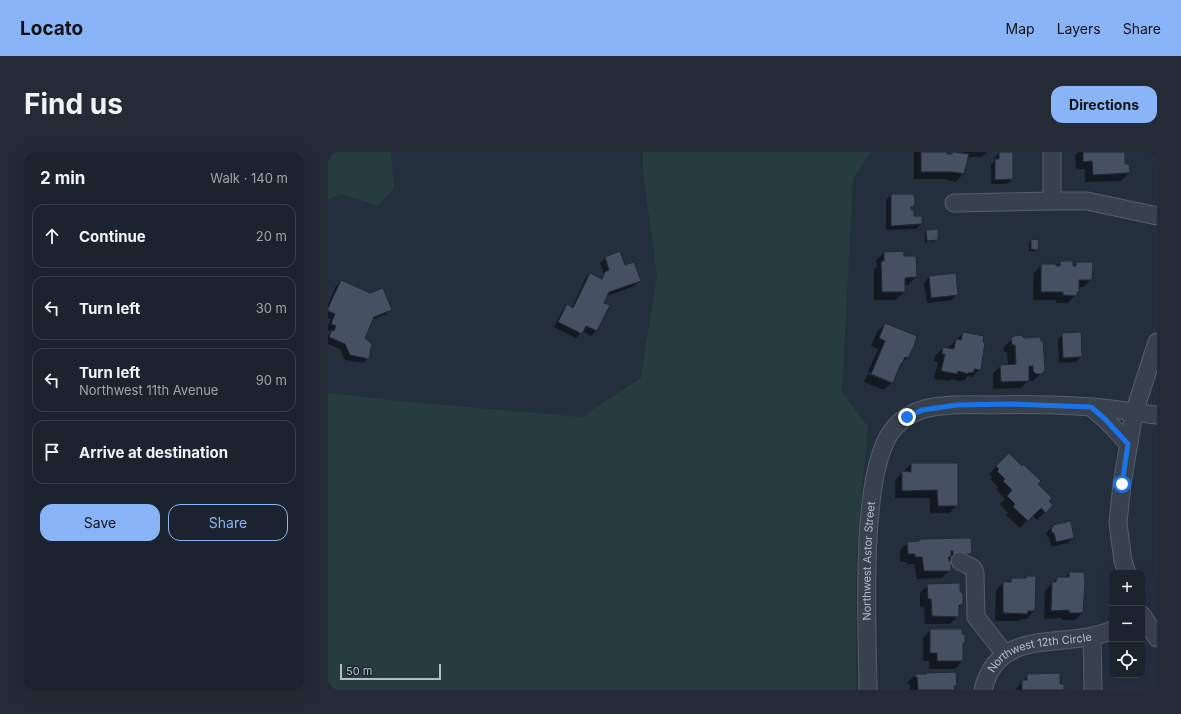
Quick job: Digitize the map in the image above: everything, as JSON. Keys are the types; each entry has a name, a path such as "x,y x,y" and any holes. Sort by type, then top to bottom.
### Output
{"street":[{"path":"1052,152 1052,201"},
{"path":"954,203 1052,201 1087,202 1157,216"},
{"path":"1126,570 1123,561 1118,515 1122,484 1134,413 1157,342"},
{"name":"Northwest Astor Street","path":"868,690 867,568 870,519 874,473 888,434 897,424 907,417 922,410 940,407 957,405 1011,404 1091,407"},
{"path":"1091,407 1157,415"},
{"path":"1091,407 1105,419 1128,444"},
{"path":"960,561 973,568 975,573 976,617 1006,654"},
{"path":"1145,620 1157,638"},
{"name":"Northwest 12th Circle","path":"983,690 985,683 997,661 1006,654 1022,646 1031,643 1092,637 1109,631"},
{"path":"1092,637 1093,690"}],"green space":[{"path":"328,152 391,152 394,188 378,206 342,194 328,199"},
{"path":"643,152 871,152 853,179 842,392 868,427 856,553 856,690 328,690 328,393 409,402 581,417 641,378 657,275 643,172"}],"building":[{"path":"921,152 947,152 947,154 952,154 952,152 955,152 969,154 964,174 953,172 921,172"},
{"path":"999,152 1013,152 1013,179 995,180 995,159 999,159"},
{"path":"1083,152 1125,152 1125,164 1129,164 1130,173 1093,175 1092,161 1083,162"},
{"path":"891,194 913,194 915,203 913,207 911,207 911,210 914,210 914,216 922,216 922,224 891,226"},
{"path":"938,229 938,240 927,241 926,230"},
{"path":"1031,239 1039,240 1038,250 1031,249"},
{"path":"620,251 625,265 634,262 641,281 609,292 604,303 610,305 597,331 586,326 582,334 558,322 567,304 573,308 590,273 602,279 605,272 609,270 605,257"},
{"path":"904,251 904,256 916,256 917,277 905,278 905,292 882,292 881,261 884,261 884,252"},
{"path":"1060,261 1073,261 1073,266 1076,266 1076,262 1093,262 1092,280 1079,280 1079,292 1077,292 1077,296 1063,295 1063,292 1041,292 1041,264 1056,264 1056,266 1060,266"},
{"path":"956,273 958,295 931,298 929,276"},
{"path":"341,280 370,293 383,288 392,310 374,317 365,338 372,344 369,359 350,355 345,344 329,337 332,330 334,331 336,326 331,324 335,314 328,311 328,308"},
{"path":"885,323 917,336 908,358 905,357 902,364 901,363 893,383 871,374 885,341 879,338"},
{"path":"963,332 984,336 983,342 985,342 981,370 974,369 974,372 968,374 958,371 957,374 941,371 945,354 942,354 943,347 954,349 956,339 961,340"},
{"path":"1081,332 1082,357 1063,358 1062,333"},
{"path":"1021,335 1024,338 1041,337 1041,341 1043,341 1045,370 1042,374 1036,374 1033,371 1033,366 1029,366 1029,381 1001,382 1000,365 1016,364 1015,345 1012,345 1011,338"},
{"path":"1009,453 1022,466 1023,464 1041,481 1038,484 1052,498 1049,501 1053,505 1046,513 1041,508 1028,521 1013,507 1015,504 1007,496 1012,490 1003,481 1005,479 997,471 999,469 996,466"},
{"path":"911,463 958,463 958,506 938,506 937,490 902,491 902,471 911,472"},
{"path":"1071,521 1074,538 1056,542 1051,527 1053,527 1053,525"},
{"path":"971,538 972,554 953,554 953,551 951,551 951,557 948,557 949,561 951,561 951,571 924,571 922,557 915,557 915,554 908,554 907,542 924,539"},
{"path":"1069,572 1084,572 1085,582 1083,613 1069,613 1069,610 1051,611 1052,582 1056,582 1057,577 1069,577"},
{"path":"1026,576 1036,576 1035,611 1028,611 1027,614 1003,613 1003,582 1011,582 1011,578 1026,578"},
{"path":"960,583 960,591 963,594 963,605 959,605 959,617 932,616 931,599 928,599 927,584"},
{"path":"930,629 962,629 962,634 965,634 965,643 963,643 963,661 937,661 937,653 930,653"},
{"path":"956,672 957,686 954,686 955,690 918,690 917,677 915,677 915,674"},
{"path":"1060,673 1060,684 1064,684 1064,690 1022,690 1022,680 1027,680 1027,674"}],"route":[{"path":"907,417 922,410 957,405 1011,404 1091,407 1105,419 1128,444 1122,484"}]}
